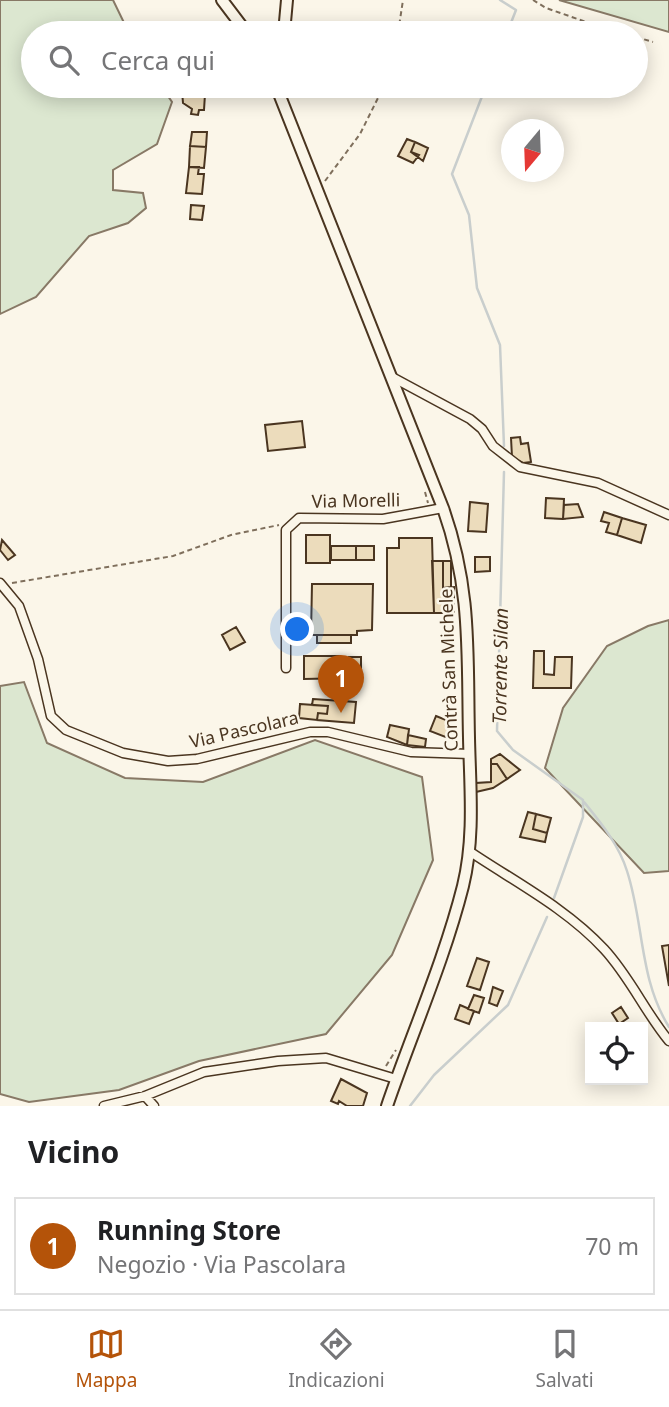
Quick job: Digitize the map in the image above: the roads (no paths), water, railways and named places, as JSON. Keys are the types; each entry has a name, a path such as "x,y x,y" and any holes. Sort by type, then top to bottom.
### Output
{"main road":[{"path":"222,0 238,21"},
{"path":"285,21 287,0"},
{"name":"Contrà San Michele","path":"281,98 392,377 437,509 458,551 466,592 470,754 469,851 453,920 387,1106"}],"street":[{"path":"392,377 470,419 482,429 494,446 520,467 598,482 669,516"},
{"name":"Via Morelli","path":"286,668 286,530 291,523 299,518 383,519 437,509"},
{"name":"Via Pascolara","path":"4,583 19,606 38,659 51,716 66,730 123,753 167,761 197,759 310,732 328,732 411,752 470,754"},
{"path":"469,851 564,912 604,949 637,990 669,1041"},
{"path":"104,1106 145,1096 204,1072 278,1061 326,1058 396,1079"},
{"path":"145,1096 153,1106"}],"waterway":[{"name":"Torrente Silan","path":"500,0 516,10 512,21"},
{"name":"Torrente Silan","path":"481,98 452,174 469,215 477,288 500,345 504,446"},
{"name":"Torrente Silan","path":"504,472 497,731 513,750 583,800 583,817 554,898"},
{"path":"584,802 609,835 624,861 652,990 669,1027"},
{"name":"Torrente Silan","path":"410,1106 434,1075 508,1005 547,917"}],"place":[{"name":"Running Store","path":"341,713"}]}
